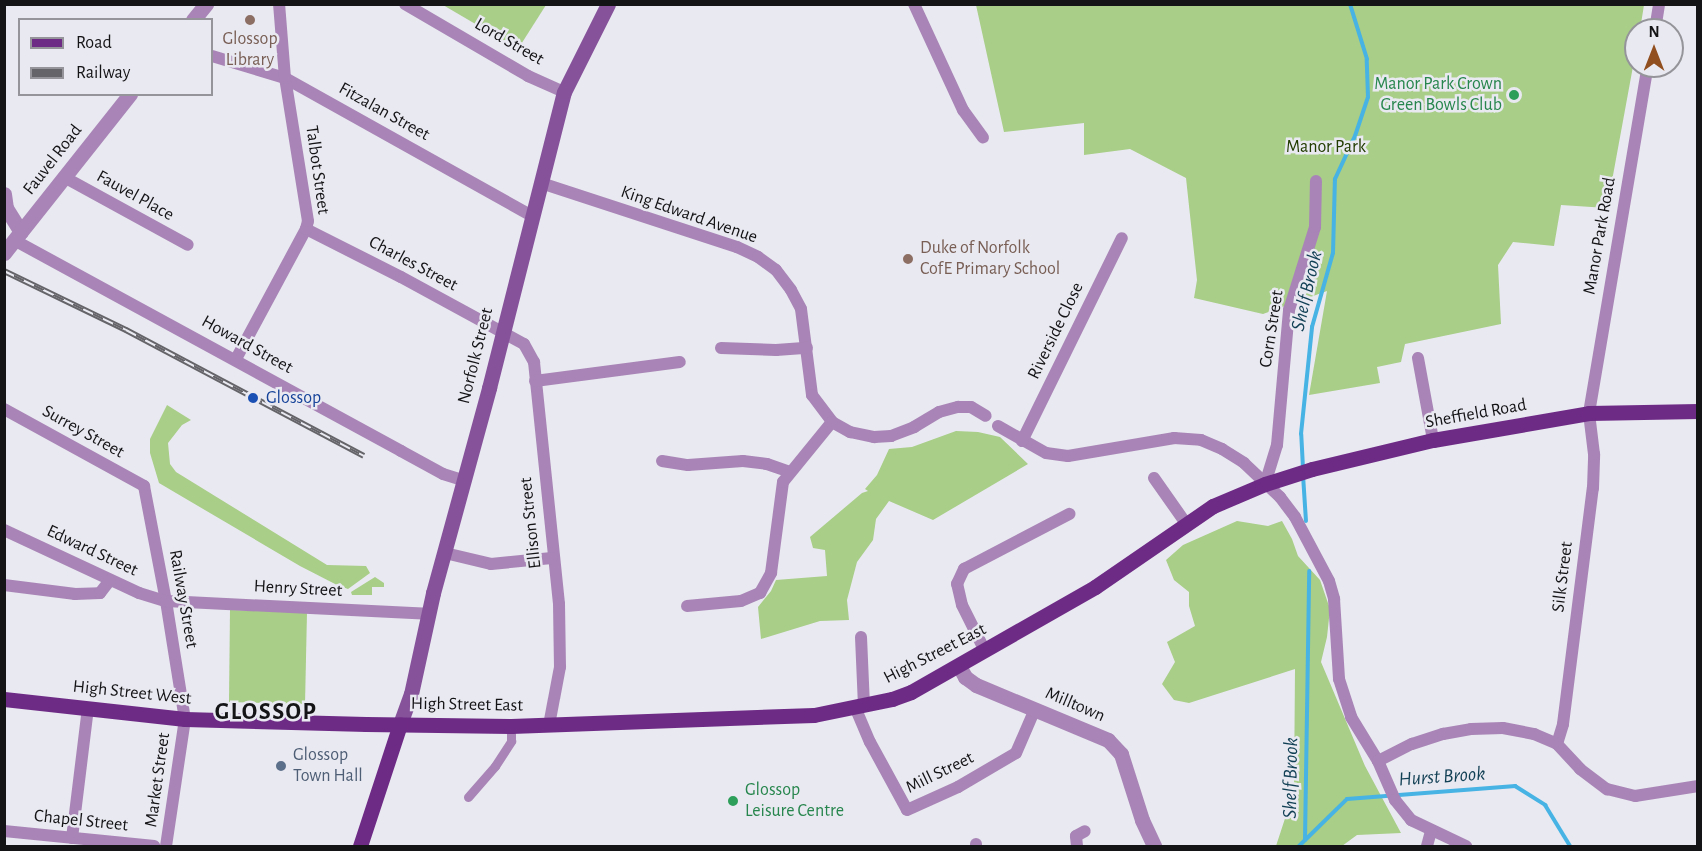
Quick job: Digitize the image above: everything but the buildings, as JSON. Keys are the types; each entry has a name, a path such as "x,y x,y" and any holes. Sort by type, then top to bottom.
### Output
{"main road":[{"name":"Norfolk Street","path":"400,724 411,694 428,614 564,92 608,4"},
{"name":"Sheffield Road","path":"1265,484 1312,469 1434,440 1589,413 1698,411"},
{"name":"High Street East","path":"400,724 511,726 814,715 860,706 911,692 1095,587 1213,506 1265,484"},
{"name":"High Street West","path":"4,699 185,719 400,724"},
{"path":"361,846 400,724"}],"street":[{"path":"195,18 206,4"},
{"name":"Talbot Street","path":"236,359 306,229 308,221 285,78 279,4"},
{"name":"Lord Street","path":"405,4 528,76 564,92"},
{"path":"914,4 963,110 983,138"},
{"name":"Fitzalan Street","path":"213,56 285,78 532,216"},
{"name":"Manor Park Road","path":"1589,413 1646,78"},
{"name":"Fauvel Road","path":"12,244 128,96"},
{"name":"Fauvel Place","path":"64,177 188,245"},
{"name":"Corn Street","path":"1265,484 1277,445 1289,310 1316,227 1317,181"},
{"name":"King Edward Avenue","path":"541,183 716,239 758,257 776,270 791,290 801,309 812,395 820,409 832,422 850,432 874,437 891,436 914,427 939,412 958,407 971,407 986,416"},
{"path":"4,194 12,244"},
{"name":"Charles Street","path":"306,229 402,277 501,334"},
{"name":"Riverside Close","path":"1022,441 1122,238"},
{"name":"Howard Street","path":"12,244 236,359 443,474 463,480"},
{"name":"Ellison Street","path":"501,334 524,344 534,362 552,558 559,604 560,667 549,725"},
{"path":"721,348 776,350 807,348"},
{"path":"1418,358 1434,440"},
{"path":"535,381 681,362"},
{"name":"Surrey Street","path":"4,409 144,486"},
{"name":"Silk Street","path":"1557,744 1563,724 1593,488 1594,454 1589,413"},
{"path":"687,606 741,601 760,593 771,573 781,493 790,472 832,422"},
{"path":"998,426 1046,453 1068,456 1174,438 1202,440 1244,463 1280,497 1295,517 1329,581 1334,599 1339,679 1351,717 1378,761 1395,800 1411,820 1466,846"},
{"path":"662,460 688,465 743,461 767,464 790,472"},
{"path":"1154,478 1187,525"},
{"name":"Railway Street","path":"144,486 185,719"},
{"path":"985,651 962,605 957,584 964,569 1069,514"},
{"name":"Edward Street","path":"4,530 110,580 166,601"},
{"path":"445,554 491,564 552,558"},
{"path":"4,585 75,594 100,593 110,580"},
{"name":"Henry Street","path":"166,601 428,614"},
{"path":"860,706 861,638"},
{"name":"Milltown","path":"959,666 965,677 976,685 1108,740 1121,754 1142,820 1154,846"},
{"name":"Mill Street","path":"860,706 870,742 907,810 958,787 1016,753 1035,709"},
{"path":"72,838 88,708"},
{"name":"Market Street","path":"166,846 185,719"},
{"path":"468,797 495,766 511,741 511,726"},
{"path":"1378,761 1412,744 1443,734 1471,729 1503,728 1534,734 1557,744 1580,769 1606,789 1635,796 1698,786"},
{"name":"Chapel Street","path":"4,831 154,846"},
{"path":"1077,846 1076,837 1085,831"},
{"path":"1427,846 1431,831"}],"green space":[{"path":"443,5 546,5 518,49"},
{"name":"Manor Park","path":"976,5 1644,5 1642,18 1624,18 1624,78 1631,78 1607,208 1561,205 1554,246 1513,242 1498,265 1501,324 1405,344 1401,362 1377,367 1380,383 1309,395 1327,291 1263,314 1194,298 1197,280 1186,178 1130,149 1084,155 1084,123 1004,132"},
{"path":"167,405 191,420 182,425 168,443 170,464 176,472 327,565 366,566 370,573 348,589 337,585 300,566 159,483 150,453 150,439"},
{"path":"956,431 978,432 1000,437 1028,464 933,520 889,501 876,519 873,540 857,562 847,600 849,620 820,621 761,639 758,607 771,591 776,580 827,576 825,550 813,548 810,537 862,493 868,491 865,489 877,475 889,449 912,447"},
{"path":"1237,521 1268,526 1282,521 1298,556 1320,580 1330,609 1321,662 1365,766 1401,833 1357,835 1342,846 1276,846 1294,791 1295,669 1189,703 1174,700 1162,684 1175,662 1167,642 1195,626 1189,606 1189,592 1174,580 1166,560 1183,545"},
{"path":"375,577 384,583 384,587 372,587 372,595 352,595 351,592"},
{"path":"230,610 307,612 305,704 229,702"}],"waterway":[{"name":"Shelf Brook","path":"1303,468 1301,434 1312,327 1333,253 1335,179 1355,136 1368,97 1367,59 1350,4"},
{"name":"Shelf Brook","path":"1303,475 1306,521"},
{"name":"Shelf Brook","path":"1305,840 1309,571"},
{"name":"Hurst Brook","path":"1299,846 1347,799 1515,786 1545,805 1570,846"}],"railway":[{"path":"4,271 126,330 364,456"}],"place":[{"name":"Glossop Library","path":"250,20"},
{"name":"Manor Park Crown Green Bowls Club","path":"1514,95"},
{"name":"Duke of Norfolk CofE Primary School","path":"908,259"},
{"name":"Glossop","path":"253,398"},
{"name":"Glossop Town Hall","path":"281,766"},
{"name":"Glossop Leisure Centre","path":"733,801"}],"district":[{"name":"GLOSSOP","path":"266,713"}]}
